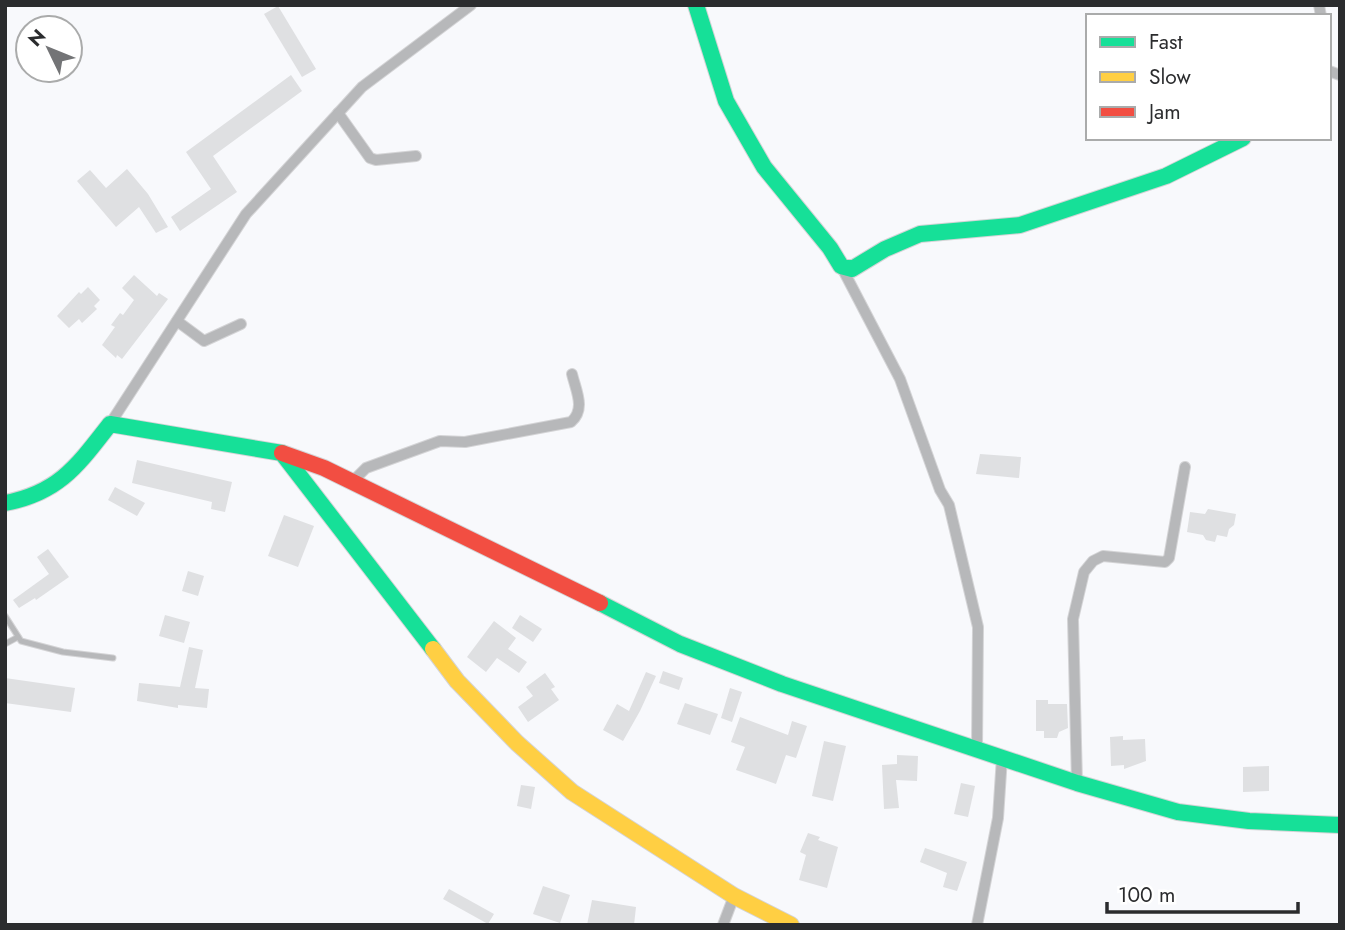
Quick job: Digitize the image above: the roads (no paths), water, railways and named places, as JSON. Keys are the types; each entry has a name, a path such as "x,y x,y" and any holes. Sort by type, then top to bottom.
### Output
{"street":[{"path":"5,503 34,497 55,487 73,470 110,424 246,214 362,87 471,5"},
{"path":"696,5 726,101 764,167 830,248 841,266 900,379 940,491 949,505 978,627 977,750"},
{"path":"338,113 370,158 376,160 416,156"},
{"path":"841,266 852,269 885,249 920,234 1020,225 1166,176 1239,140"},
{"path":"177,321 204,341 241,324"},
{"path":"352,482 366,468 440,441 465,442 571,422 578,416 580,407 572,374"},
{"path":"110,424 282,453 324,468 536,570 680,644 782,684 1077,783 1178,812 1249,821 1340,825"},
{"path":"282,453 457,681 517,743 572,792 734,896 791,925"},
{"path":"1077,783 1073,619 1084,572 1093,561 1102,556 1165,562 1169,558 1185,467"},
{"path":"977,925 998,818 1002,757"},
{"path":"723,925 734,896"}],"lane":[{"path":"5,617 21,640 63,652 113,658"},
{"path":"5,644 18,637"}]}
